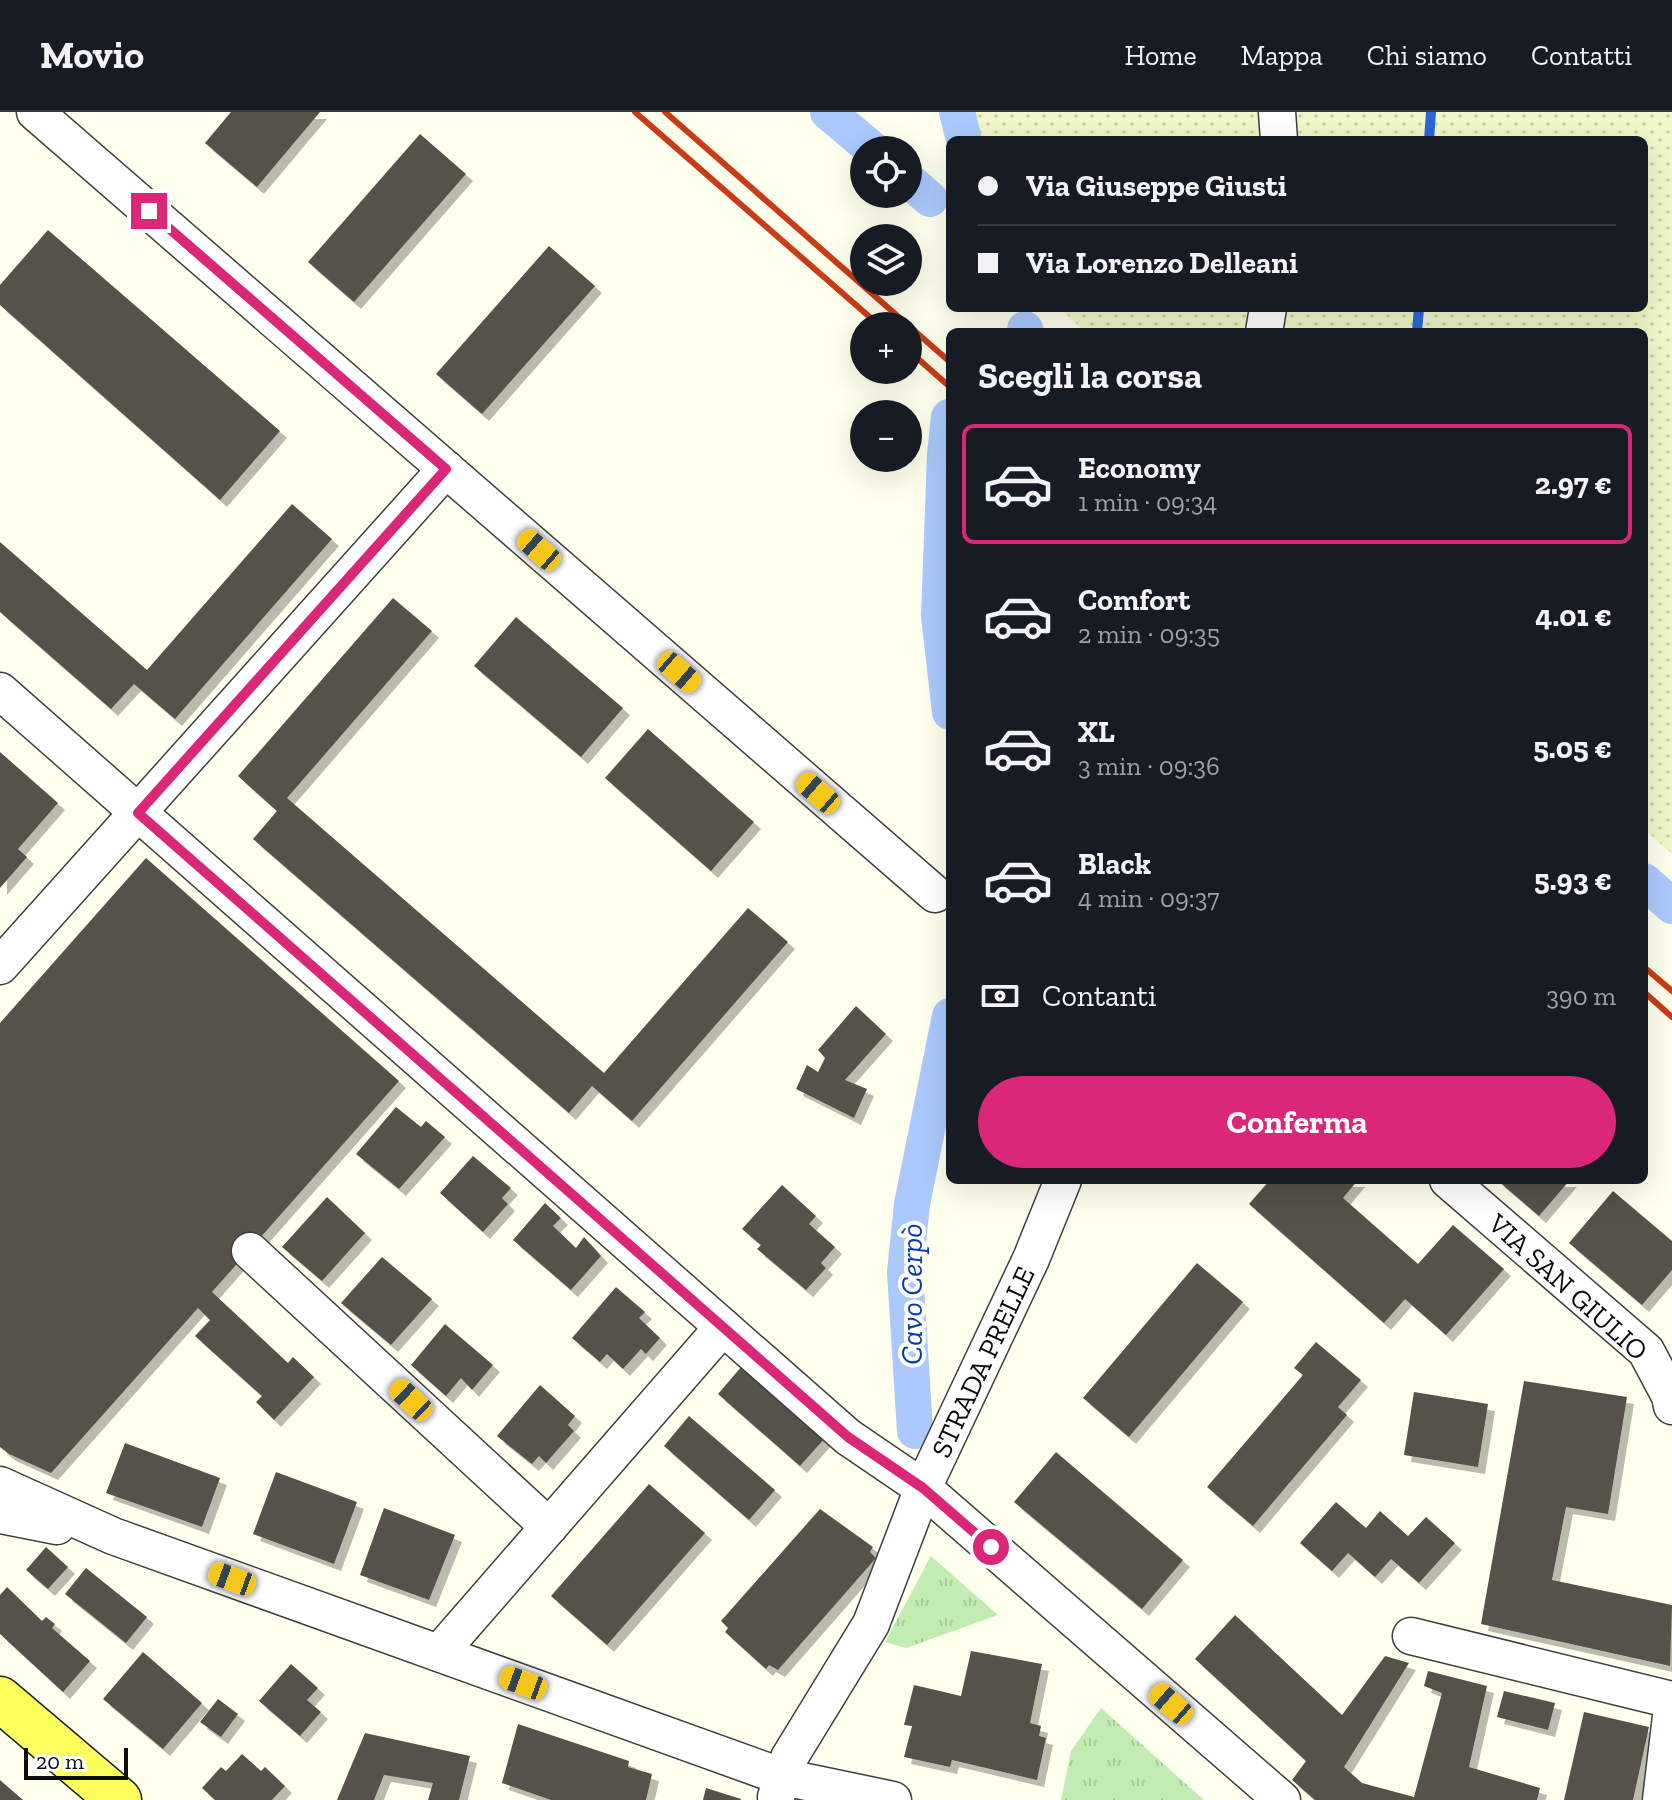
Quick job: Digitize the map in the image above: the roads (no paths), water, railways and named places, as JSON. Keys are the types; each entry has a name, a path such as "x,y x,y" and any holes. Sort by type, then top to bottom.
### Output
{"main road":[{"path":"0,1699 119,1800"}],"street":[{"path":"35,112 935,894"},
{"path":"1277,112 1279,136"},
{"path":"0,966 446,469"},
{"path":"0,691 848,1437 923,1488 1282,1800"},
{"name":"STRADA PRELLE","path":"779,1788 789,1758 871,1624 923,1488 1031,1259 1061,1184"},
{"name":"VIA SAN GIULIO","path":"1453,1184 1646,1351 1670,1396 1672,1406"},
{"path":"250,1251 549,1527"},
{"path":"439,1653 723,1327"},
{"path":"0,1485 113,1536 439,1653 779,1788 893,1800"},
{"path":"7,1519 113,1536"},
{"path":"1411,1636 1672,1700"},
{"path":"1661,1800 1672,1708"}],"waterway":[{"path":"828,112 856,136"},
{"path":"957,112 963,136"},
{"path":"1429,136 1431,112"},
{"path":"922,192 930,199"},
{"path":"1417,328 1419,312"},
{"name":"Cavo Cerpò","path":"946,446 939,616 946,677"},
{"path":"1648,885 1672,906"},
{"name":"Cavo Cerpò","path":"915,1431 905,1272 912,1204 946,1036"}],"railway":[{"path":"635,112 864,312"},
{"path":"665,112 946,358"},
{"path":"922,362 946,383"},
{"path":"1648,970 1672,991"},
{"path":"1648,996 1672,1017"}]}
